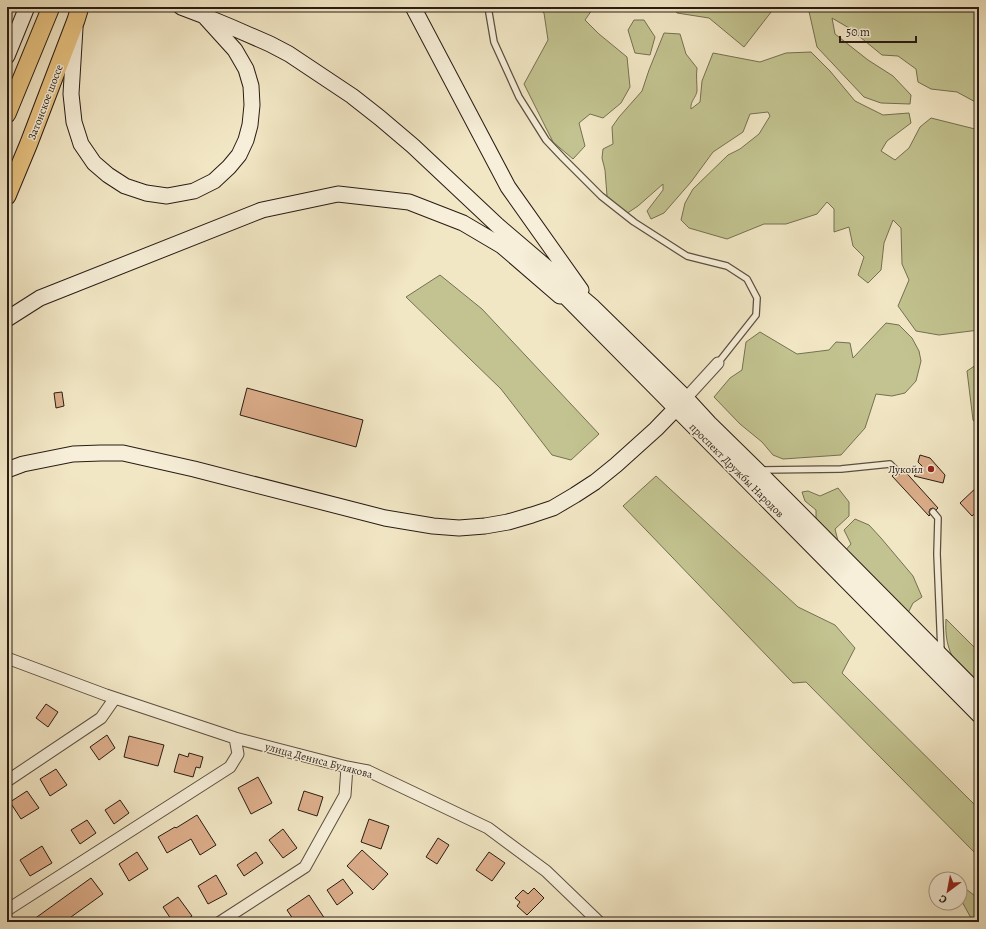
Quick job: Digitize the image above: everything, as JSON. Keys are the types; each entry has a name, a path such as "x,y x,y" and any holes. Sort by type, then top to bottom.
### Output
{"main road":[{"path":"7,56 27,7"},
{"path":"7,114 51,7"},
{"name":"проспект Дружбы Народов","path":"181,7 202,14 270,44 288,54 352,96 413,146 588,312 681,403 979,715"},
{"path":"413,7 508,187 588,312"},
{"path":"78,13 71,94 74,122 81,144 94,163 108,175 125,186 146,193 166,196 194,191 214,181 239,155 246,140 250,125 252,105 251,86 246,69 235,50 202,14"},
{"name":"Затонское шоссе","path":"7,196 29,143 78,13"},
{"path":"7,319 40,298 262,210 338,194 410,202 463,223 502,246 588,312"},
{"path":"7,470 24,464 73,454 123,453 194,469 384,518 433,526 459,528 485,526 508,522 553,508 575,495 595,482 616,465 681,403"},
{"name":"проспект Дружбы Народов","path":"681,403 709,423 979,694"}],"street":[{"path":"681,403 718,363"},
{"name":"улица Дениса Булякова","path":"7,658 115,698 235,738 368,771 488,828 546,871 599,922"},
{"path":"7,782 101,718 115,698"},
{"path":"7,910 230,767 238,754 235,738"},
{"path":"220,922 305,867 345,795 347,767"}],"lane":[{"path":"488,7 494,42 519,97 546,140 563,158 601,196 634,222 687,256 727,266 747,279 757,298 756,315 718,363"},
{"path":"757,470 841,469 890,464 897,471"},
{"path":"933,512 938,518 937,554 941,657"}],"green space":[{"path":"537,7 594,7 585,20 599,34 627,57 630,87 621,103 603,118 590,114 579,123 585,146 573,159 553,142 524,84 548,40 544,13"},
{"path":"674,7 775,7 744,47 709,18 677,13"},
{"path":"808,7 979,7 979,104 957,92 931,89 918,82 916,69 898,56 882,55 849,28 832,18 835,34 868,60 893,76 911,95 910,104 881,103 864,97 817,47"},
{"path":"634,20 644,20 655,37 650,55 635,53 628,30"},
{"path":"664,33 680,34 686,54 697,68 697,91 691,104 691,109 700,102 702,81 713,53 760,62 786,53 811,52 830,71 855,101 883,115 909,113 911,123 887,141 881,151 895,160 909,148 920,127 931,118 979,130 979,330 939,335 916,331 898,306 909,280 902,264 901,228 893,220 884,243 881,270 868,283 858,275 864,257 853,246 849,227 834,232 834,209 827,202 817,214 786,224 764,224 727,239 689,228 681,220 685,203 693,189 728,155 740,149 759,134 770,116 768,112 750,114 743,132 713,152 691,182 664,213 651,219 647,211 663,190 663,184 638,206 626,214 607,196 605,170 602,158 603,149 613,144 612,127 642,91"},
{"path":"440,275 482,309 599,434 571,460 552,455 501,389 406,297"},
{"path":"886,323 899,325 912,338 919,351 921,361 916,381 905,393 892,396 876,394 865,428 841,455 783,459 773,455 762,442 740,424 714,397 730,378 742,370 746,342 760,332 797,354 829,350 836,342 850,343 853,358"},
{"path":"979,363 979,427 973,420 967,371"},
{"path":"656,476 798,607 835,625 855,648 842,673 979,809 979,857 806,682 793,683 623,506"},
{"path":"838,488 849,502 849,516 835,529 838,541 816,525 816,510 805,501 802,492 808,491 820,496"},
{"path":"855,519 869,525 913,576 922,597 913,603 907,615 843,553 851,544 844,530"},
{"path":"946,619 979,652 979,685 958,665 950,652 947,642"},
{"path":"968,891 979,899 979,907 977,909 979,911 979,922 966,922 971,918 967,911"}],"building":[{"path":"247,388 363,420 356,447 240,415"},
{"path":"62,392 64,406 56,408 54,393"},
{"name":"Лукойл","path":"920,455 930,458 945,475 943,483 914,476 923,467 918,462"},
{"path":"901,467 938,508 936,510 933,508 930,509 929,516 892,476 894,474 900,474"},
{"path":"979,485 979,510 972,516 960,503"},
{"path":"46,704 58,712 48,727 36,718"},
{"path":"107,735 115,748 99,760 90,747"},
{"path":"129,736 164,745 158,766 124,757"},
{"path":"189,753 203,757 200,768 196,767 193,777 174,772 179,754 188,757"},
{"path":"56,769 67,785 50,796 40,779"},
{"path":"258,777 272,803 251,814 238,788"},
{"path":"27,791 39,808 21,819 10,802"},
{"path":"304,791 323,797 317,816 298,810"},
{"path":"120,800 129,813 114,824 105,810"},
{"path":"197,815 216,845 200,855 191,839 167,853 158,837"},
{"path":"369,819 389,826 381,849 361,842"},
{"path":"87,820 96,833 80,844 71,830"},
{"path":"283,829 297,848 283,858 269,840"},
{"path":"438,838 449,845 437,864 426,857"},
{"path":"42,846 52,863 30,876 20,860"},
{"path":"362,850 388,874 373,890 347,866"},
{"path":"137,852 148,869 129,881 119,864"},
{"path":"256,852 263,863 244,876 237,865"},
{"path":"489,852 505,863 492,881 476,870"},
{"path":"216,875 227,894 208,904 198,886"},
{"path":"91,878 103,894 71,917 75,922 30,922"},
{"path":"343,879 353,893 337,905 327,890"},
{"path":"534,888 544,898 527,915 517,906 520,902 515,898 523,890 528,894"},
{"path":"309,895 327,922 295,922 287,910"},
{"path":"178,897 192,916 184,922 173,922 163,907"}],"place":[{"name":"Лукойл","path":"931,469"}]}
